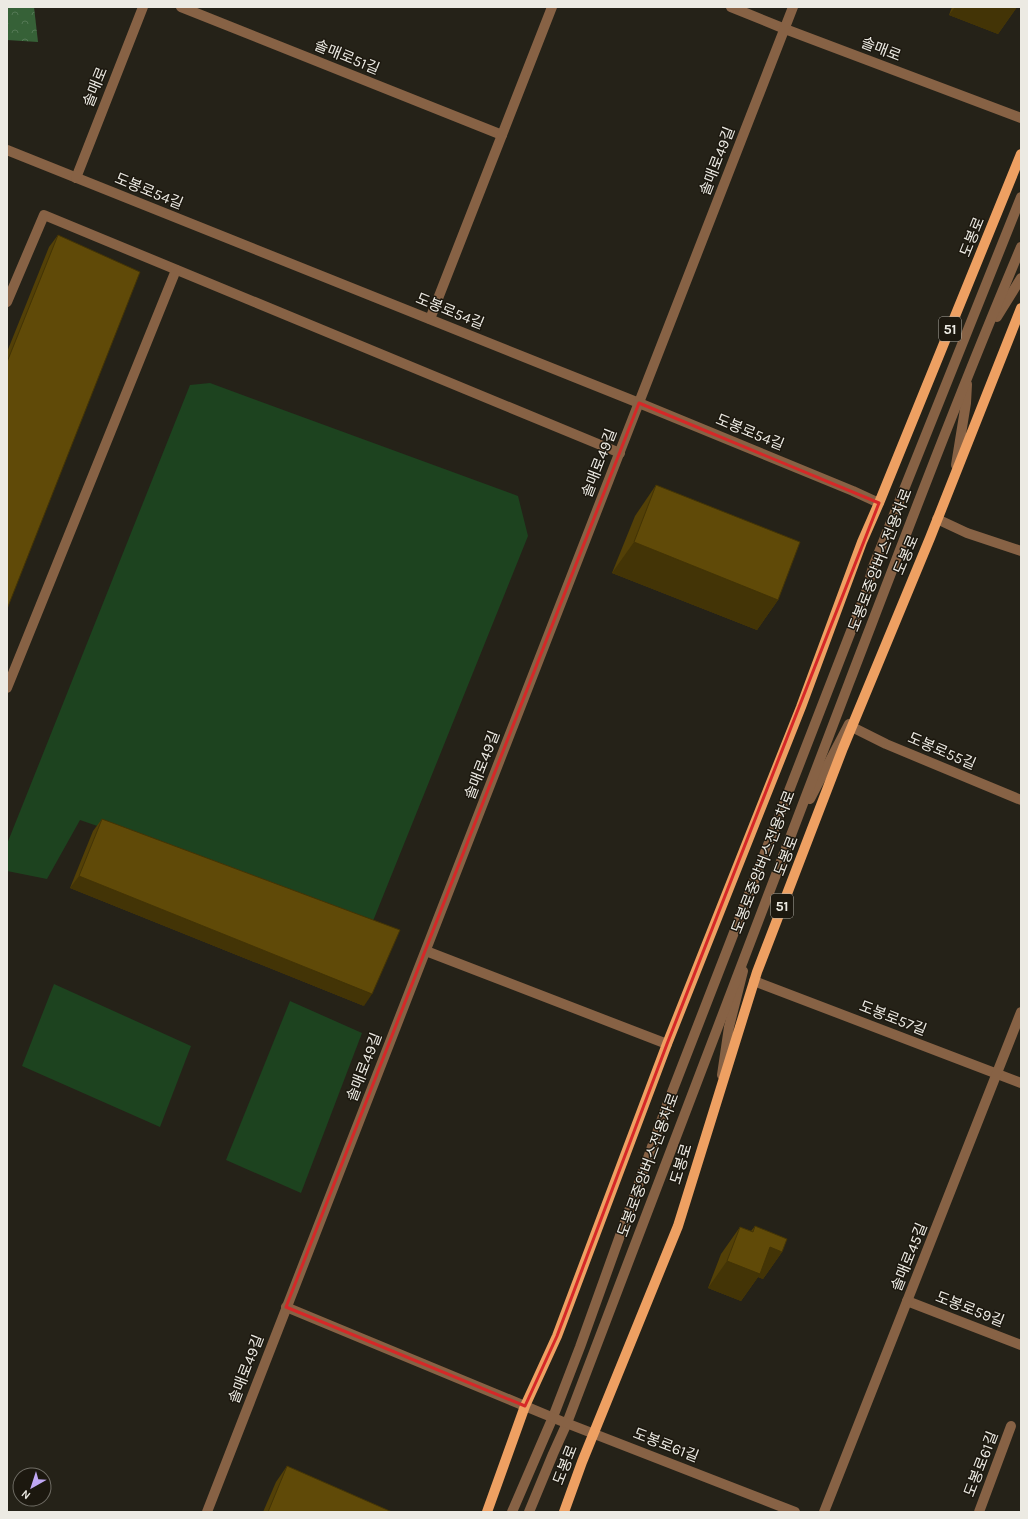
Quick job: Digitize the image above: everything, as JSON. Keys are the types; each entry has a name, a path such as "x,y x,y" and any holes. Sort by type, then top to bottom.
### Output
{"main road":[{"name":"도봉로","path":"487,1512 525,1406 558,1336 667,1044 801,707 862,542 880,503 1021,154"},
{"name":"도봉로","path":"564,1512 594,1433 678,1226 754,981 852,727 955,475 1021,308"}],"street":[{"name":"솔매로","path":"76,178 143,7"},
{"name":"솔매로51길","path":"181,7 502,135"},
{"path":"430,319 552,7"},
{"name":"솔매로","path":"731,7 785,29 1021,118"},
{"name":"솔매로49길","path":"207,1512 793,7"},
{"name":"도봉로54길","path":"7,150 639,403 880,503"},
{"path":"512,1512 580,1347 668,1105 866,595 873,567 1021,197"},
{"path":"7,302 44,215 620,452"},
{"name":"도봉로중앙버스전용차로","path":"529,1512 552,1454 568,1423 686,1104 753,929 967,376 1021,247"},
{"path":"7,688 176,270"},
{"path":"979,346 1021,278"},
{"path":"955,475 966,403 967,376"},
{"path":"937,519 967,533 1021,551"},
{"path":"774,875 801,815 869,686"},
{"name":"도봉로55길","path":"852,727 886,744 1021,800"},
{"path":"718,1097 729,1027 753,929"},
{"path":"426,951 667,1044"},
{"name":"도봉로57길","path":"754,981 1021,1083"},
{"name":"솔매로45길","path":"824,1512 1021,1012"},
{"name":"도봉로59길","path":"907,1301 1021,1345"},
{"path":"286,1307 525,1406"},
{"name":"도봉로61길","path":"525,1406 795,1512"},
{"name":"도봉로61길","path":"979,1512 1012,1426"}],"highlighted area":[{"path":"639,403 879,503 667,1044 557,1336 525,1406 286,1307"}],"green space":[{"path":"7,7 34,7 38,42 7,40"},
{"path":"210,383 518,496 528,536 373,921 80,820 47,879 7,871 7,844 190,385"},
{"path":"54,984 191,1046 160,1127 22,1066"},
{"path":"290,1001 362,1033 301,1193 226,1160"}],"building":[{"path":"58,235 140,272 7,609 7,362"},
{"path":"656,485 800,542 778,600 634,542"},
{"path":"102,819 400,930 372,994 79,876"},
{"path":"755,1226 787,1239 782,1252 770,1247 760,1274 727,1261 740,1227 753,1232"},
{"path":"287,1466 392,1512 268,1512"}]}
